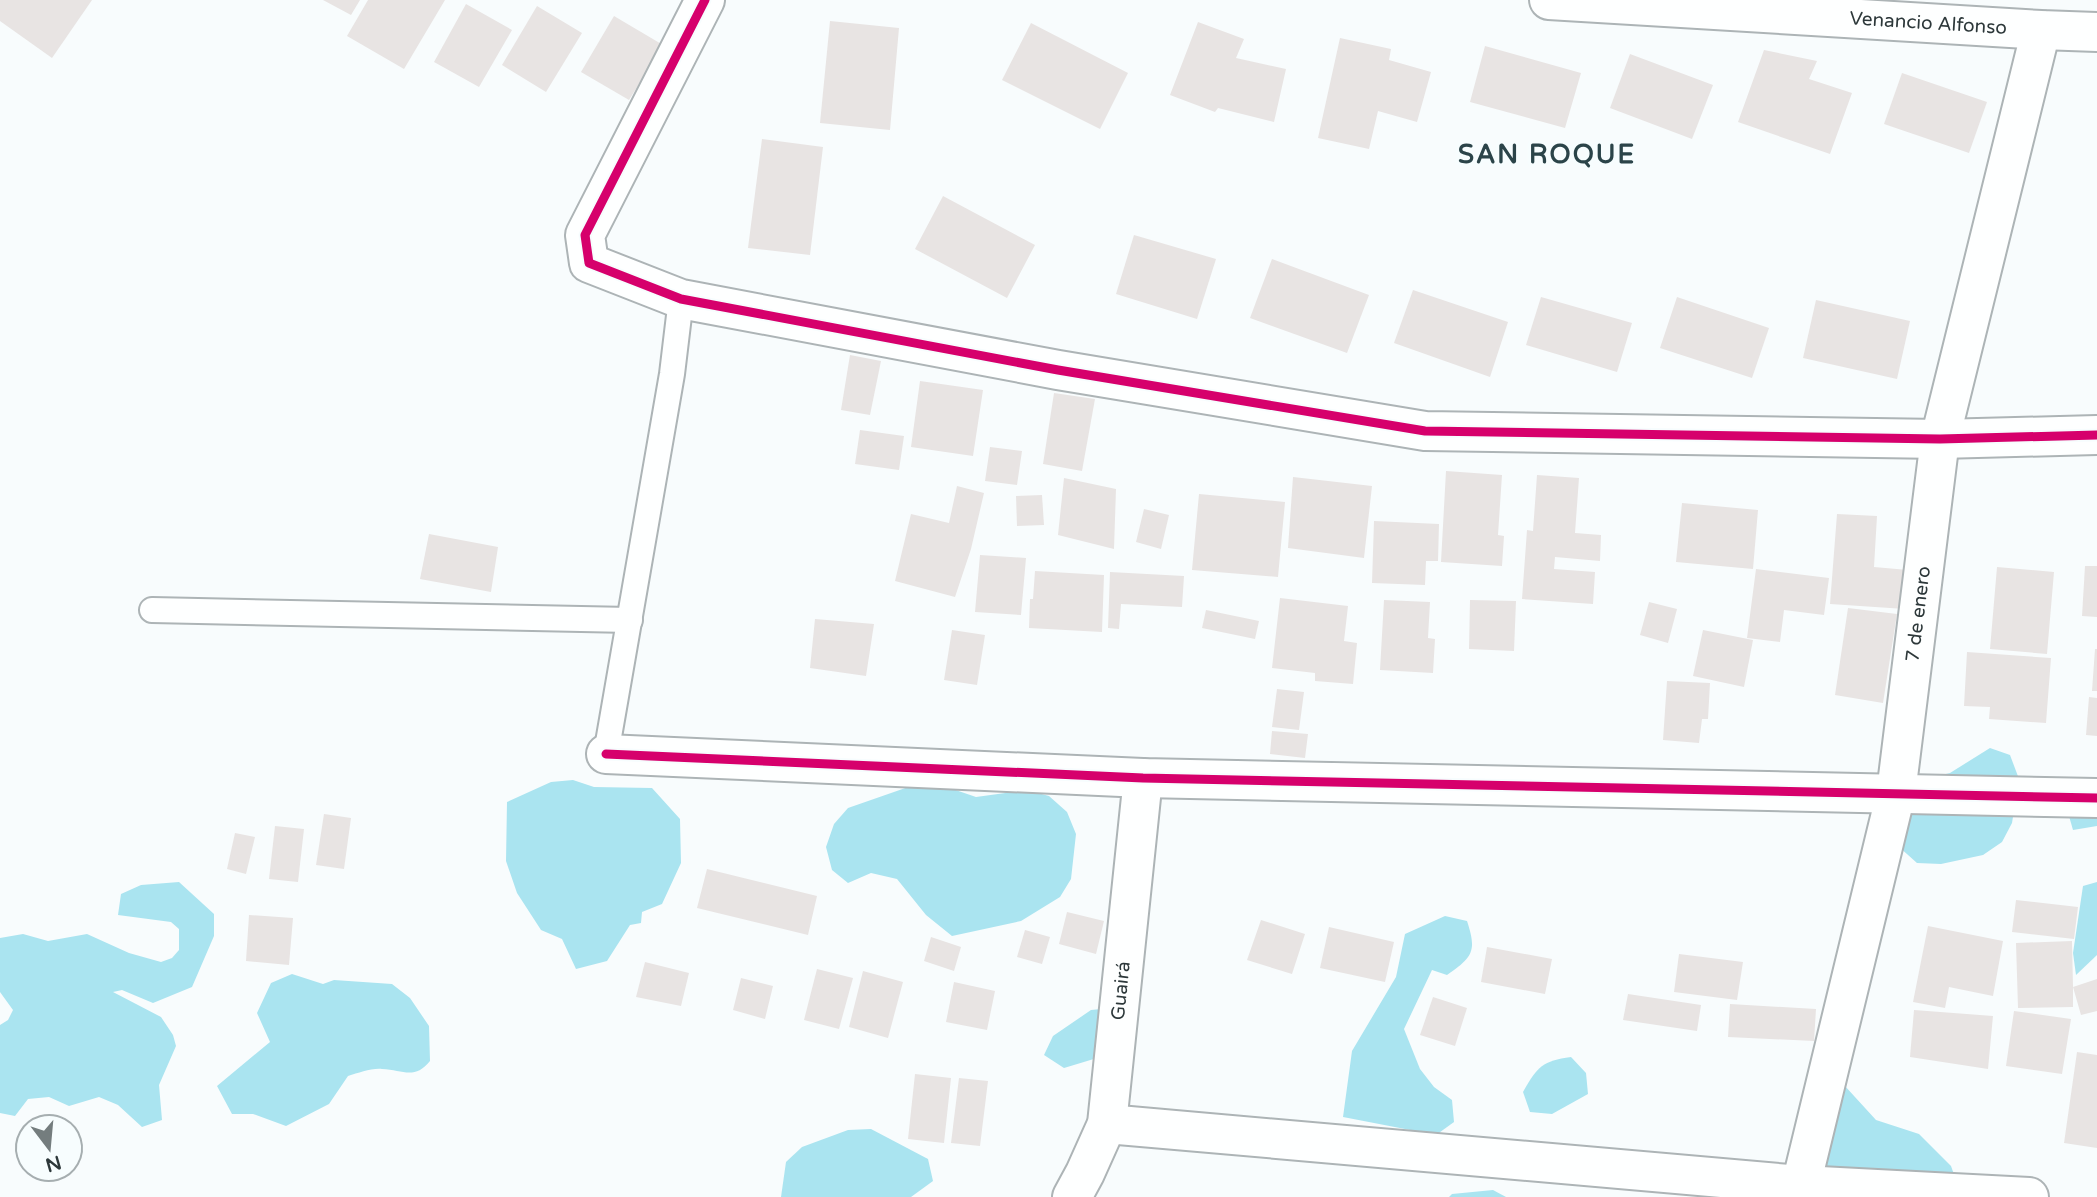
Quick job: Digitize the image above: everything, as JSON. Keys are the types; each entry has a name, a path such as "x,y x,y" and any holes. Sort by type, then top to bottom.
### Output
{"street":[{"path":"705,0 585,235 589,263 681,299 1058,370 1425,431 1940,439 2097,435"},
{"name":"Venancio Alfonso","path":"1549,0 2097,32"},
{"name":"7 de enero","path":"1797,1191 1896,793 1940,439 2041,30"},
{"path":"606,754 1143,778 2097,798"},
{"name":"Guairá","path":"1072,1197 1086,1173 1107,1124 1143,778"},
{"path":"1107,1124 1797,1191 2029,1197"}],"lane":[{"path":"606,754 672,374 681,299"},
{"path":"152,610 630,620"}],"shaded area":[{"path":"1990,748 2010,755 2019,779 2012,823 2002,842 1983,855 1941,864 1917,863 1898,846 1910,773 1929,778 1950,773"},
{"path":"573,780 594,787 652,788 680,819 681,863 662,904 642,912 641,923 630,925 607,961 576,969 562,939 541,930 517,893 506,861 507,802 551,782"},
{"path":"935,783 976,797 1027,790 1049,796 1067,812 1076,834 1071,879 1060,897 1021,921 952,936 926,915 897,879 871,873 848,883 832,870 826,847 834,824 848,808 914,785"},
{"path":"2097,784 2097,826 2073,830 2067,809"},
{"path":"179,882 214,914 214,936 192,987 153,1003 122,990 113,992 161,1017 173,1035 176,1046 159,1085 162,1120 142,1127 118,1105 99,1097 69,1106 49,1097 28,1099 14,1116 0,1113 0,1025 8,1020 13,1010 0,992 0,938 23,934 48,941 87,934 129,953 161,962 172,958 179,950 179,929 171,922 118,915 121,894 141,885"},
{"path":"2097,882 2097,955 2076,975 2073,953 2083,886"},
{"path":"1445,916 1467,921 1472,947 1467,958 1447,975 1432,970 1404,1029 1420,1069 1434,1087 1452,1100 1454,1122 1436,1135 1343,1117 1352,1051 1396,977 1405,934"},
{"path":"292,974 323,984 334,980 392,984 410,998 429,1026 430,1061 414,1072 378,1069 348,1076 329,1104 286,1126 253,1114 232,1114 217,1086 270,1042 257,1013 271,983"},
{"path":"1111,1008 1107,1055 1064,1068 1044,1055 1053,1036 1091,1010"},
{"path":"1571,1057 1586,1073 1588,1094 1552,1114 1530,1112 1523,1092 1532,1077 1547,1063"},
{"path":"1844,1085 1876,1120 1919,1134 1951,1166 1962,1197 1818,1197"},
{"path":"871,1129 928,1159 933,1181 911,1197 781,1197 786,1162 802,1147 848,1130"},
{"path":"1493,1190 1506,1197 1449,1197 1452,1194"}],"building":[{"path":"0,0 92,0 52,58 0,21"},
{"path":"323,0 360,0 351,15"},
{"path":"368,0 445,0 404,69 347,36"},
{"path":"466,4 512,30 479,87 434,62"},
{"path":"537,6 582,33 546,92 502,65"},
{"path":"614,16 663,45 629,100 581,72"},
{"path":"830,21 899,28 890,130 820,123"},
{"path":"1198,22 1244,39 1236,58 1286,69 1274,122 1218,108 1215,112 1170,95"},
{"path":"1031,23 1128,73 1100,129 1002,80"},
{"path":"1340,38 1391,49 1389,60 1431,72 1417,122 1378,111 1369,149 1318,138"},
{"path":"1485,46 1581,73 1565,128 1470,102"},
{"path":"1764,50 1817,61 1809,79 1852,93 1830,154 1738,122"},
{"path":"1630,54 1713,85 1692,139 1610,108"},
{"path":"1902,73 1987,102 1969,153 1884,124"},
{"path":"762,139 823,147 810,255 748,248"},
{"path":"943,196 1035,245 1007,298 915,249"},
{"path":"1134,235 1216,259 1197,319 1116,294"},
{"path":"1272,259 1369,295 1347,353 1250,318"},
{"path":"1413,290 1508,322 1490,377 1394,343"},
{"path":"1541,297 1632,323 1617,372 1526,345"},
{"path":"1677,297 1769,328 1752,378 1660,348"},
{"path":"1816,300 1910,321 1897,379 1803,358"},
{"path":"850,355 881,361 870,415 841,410"},
{"path":"920,381 983,390 973,456 911,447"},
{"path":"1054,393 1095,399 1082,471 1043,464"},
{"path":"860,430 904,436 899,470 855,464"},
{"path":"990,447 1022,451 1017,485 985,481"},
{"path":"1446,471 1502,475 1498,535 1504,536 1502,566 1441,562"},
{"path":"1537,475 1579,478 1575,533 1601,535 1600,561 1555,557 1554,569 1595,572 1593,604 1522,599 1527,530 1533,531"},
{"path":"1293,477 1372,486 1364,558 1288,548"},
{"path":"1064,478 1116,489 1114,549 1058,535"},
{"path":"957,486 984,493 971,549 955,597 895,581 911,514 949,523"},
{"path":"1199,494 1285,502 1278,577 1192,570"},
{"path":"1042,495 1044,525 1017,526 1016,496"},
{"path":"1682,503 1758,510 1753,569 1676,562"},
{"path":"1144,509 1169,515 1161,549 1136,542"},
{"path":"1837,514 1877,516 1874,567 1908,570 1905,609 1830,604"},
{"path":"1374,521 1439,524 1438,561 1426,561 1425,585 1372,583"},
{"path":"429,534 498,547 491,592 420,579"},
{"path":"980,555 1026,558 1021,615 975,612"},
{"path":"2085,566 2097,566 2097,617 2082,616"},
{"path":"1997,567 2054,572 2047,654 1990,649"},
{"path":"1756,569 1829,578 1824,615 1784,610 1780,642 1747,638"},
{"path":"1035,571 1104,575 1102,632 1029,628"},
{"path":"1110,572 1184,576 1182,607 1121,604 1119,629 1108,628"},
{"path":"1280,598 1348,606 1344,641 1357,643 1353,684 1315,681 1315,673 1272,668"},
{"path":"1384,600 1430,602 1428,638 1435,639 1433,673 1380,670"},
{"path":"1470,600 1516,601 1514,651 1469,649"},
{"path":"1649,602 1677,609 1668,643 1640,635"},
{"path":"1848,608 1897,614 1883,703 1835,695"},
{"path":"1206,610 1259,621 1255,639 1202,628"},
{"path":"815,619 874,624 866,676 810,668"},
{"path":"952,630 985,635 977,685 944,680"},
{"path":"1703,630 1753,640 1744,687 1693,676"},
{"path":"2095,649 2097,691 2092,691"},
{"path":"1967,652 2051,658 2046,723 1989,719 1990,707 1964,706"},
{"path":"1667,681 1710,683 1708,719 1702,719 1699,743 1663,740"},
{"path":"1277,689 1304,692 1299,730 1272,727"},
{"path":"2089,697 2097,698 2097,736 2086,735"},
{"path":"1272,731 1308,734 1305,758 1270,754"},
{"path":"324,814 351,818 344,869 316,865"},
{"path":"275,826 304,829 298,882 269,879"},
{"path":"235,833 255,837 246,874 227,869"},
{"path":"707,869 817,896 808,935 697,908"},
{"path":"2016,900 2078,907 2074,939 2012,932"},
{"path":"1067,912 1104,921 1096,954 1059,944"},
{"path":"249,915 293,918 289,965 246,961"},
{"path":"1261,920 1305,934 1292,974 1247,960"},
{"path":"1928,926 2003,941 1993,996 1949,987 1945,1008 1913,1002"},
{"path":"1329,927 1394,942 1385,982 1320,968"},
{"path":"1025,930 1050,937 1042,964 1017,957"},
{"path":"931,937 961,947 954,971 924,961"},
{"path":"2072,941 2073,1007 2018,1008 2016,943"},
{"path":"1487,947 1552,959 1545,994 1481,982"},
{"path":"1679,954 1743,962 1737,1000 1674,992"},
{"path":"645,962 689,973 681,1006 636,997"},
{"path":"817,969 853,978 839,1029 804,1020"},
{"path":"863,971 903,982 888,1038 849,1027"},
{"path":"741,978 773,986 765,1019 733,1010"},
{"path":"2097,979 2097,1011 2081,1015 2073,987"},
{"path":"954,982 995,991 987,1030 946,1022"},
{"path":"1628,994 1701,1005 1697,1031 1623,1020"},
{"path":"1433,997 1467,1008 1455,1046 1420,1035"},
{"path":"1730,1004 1816,1009 1814,1041 1728,1037"},
{"path":"1914,1010 1993,1016 1988,1069 1910,1057"},
{"path":"2014,1011 2071,1019 2062,1074 2006,1066"},
{"path":"2077,1052 2097,1055 2097,1148 2064,1143"},
{"path":"915,1074 951,1078 944,1143 908,1139"},
{"path":"959,1078 988,1081 980,1146 951,1143"}],"cycle path":[{"path":"705,0 585,235 589,263 681,299 1058,370 1425,431 1940,439 2097,435"},
{"path":"606,754 1143,778 2097,798"}],"district":[{"name":"SAN ROQUE","path":"1547,154"}]}
